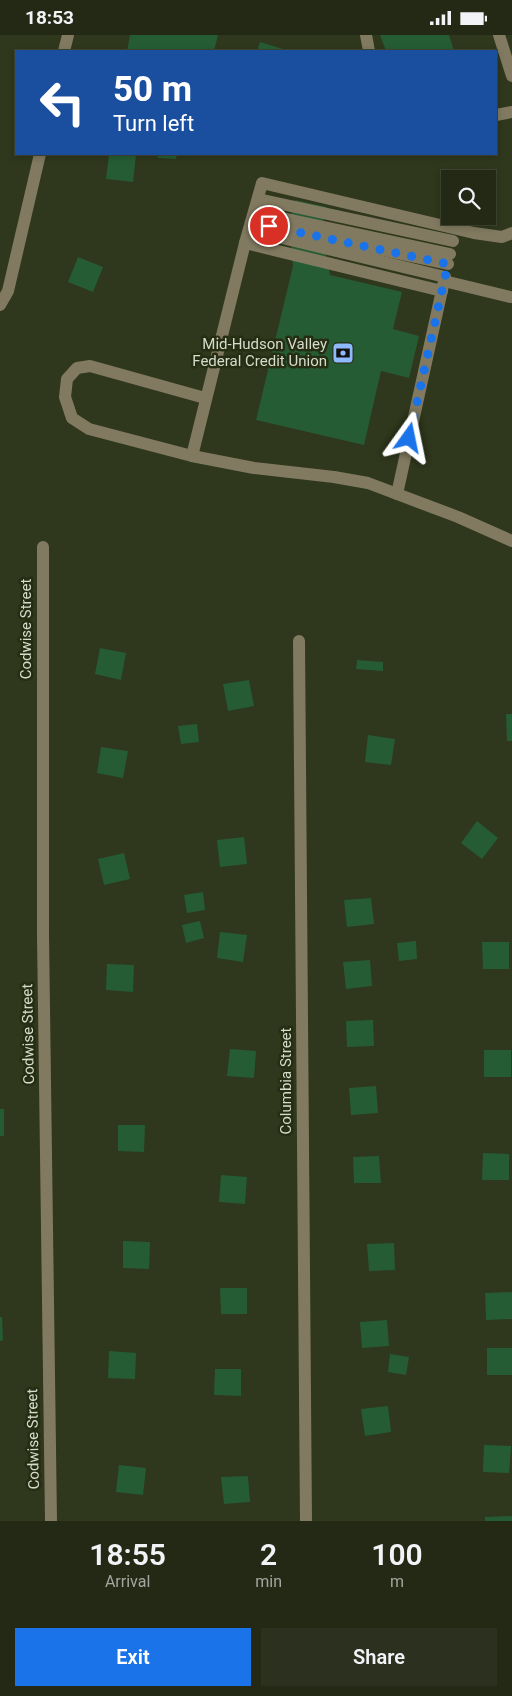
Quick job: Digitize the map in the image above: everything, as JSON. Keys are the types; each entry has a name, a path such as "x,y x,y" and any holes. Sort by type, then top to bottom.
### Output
{"street":[{"path":"64,50 68,35"},
{"path":"366,35 369,50"},
{"path":"499,35 512,76"},
{"path":"497,115 512,112"},
{"path":"0,305 8,291 40,155"},
{"path":"192,456 205,398 262,183 454,235 502,237 512,233"},
{"path":"251,221 449,259"},
{"path":"251,221 443,283"},
{"path":"397,494 454,235"},
{"path":"245,243 510,297"},
{"path":"205,398 90,366 77,368 67,379 65,397 72,419 89,429 192,456 254,468 368,483 458,517 512,541"},
{"name":"Codwise Street","path":"43,547 43,935 50,1521"},
{"name":"Columbia Street","path":"299,641 306,1521"}],"building":[{"path":"130,35 218,35 214,50 127,50"},
{"path":"380,35 449,35 454,50 386,50"},
{"path":"260,42 287,50 257,50"},
{"path":"109,155 136,155 133,182 106,179"},
{"path":"158,155 177,155 176,159 158,158"},
{"name":"Mid-Hudson Valley Federal Credit Union","path":"295,200 327,207 321,229 330,275 402,292 393,329 419,336 409,378 381,371 364,445 256,420 293,266 289,222"},
{"path":"78,257 103,267 93,292 68,282"},
{"path":"100,648 126,653 121,680 95,674"},
{"path":"357,660 383,662 383,671 356,669"},
{"path":"249,680 254,706 228,711 223,684"},
{"path":"506,714 512,714 512,741 507,741"},
{"path":"197,724 199,742 181,744 178,726"},
{"path":"368,735 395,739 391,765 365,762"},
{"path":"101,747 128,751 123,778 97,773"},
{"path":"477,821 498,838 482,859 461,843"},
{"path":"244,837 247,864 220,867 217,840"},
{"path":"124,853 130,879 104,885 98,859"},
{"path":"203,892 205,910 187,913 184,895"},
{"path":"371,898 374,924 347,927 344,900"},
{"path":"200,921 204,938 186,943 182,925"},
{"path":"220,932 247,935 243,962 217,958"},
{"path":"416,941 417,959 399,961 397,943"},
{"path":"482,942 509,942 509,969 483,969"},
{"path":"370,960 372,986 346,989 343,962"},
{"path":"107,964 134,965 133,992 106,990"},
{"path":"373,1020 374,1046 347,1047 346,1021"},
{"path":"230,1049 256,1051 254,1078 227,1076"},
{"path":"484,1050 511,1050 511,1077 484,1077"},
{"path":"376,1086 378,1113 351,1115 349,1088"},
{"path":"0,1109 4,1109 4,1136 0,1136"},
{"path":"118,1125 145,1125 144,1152 118,1151"},
{"path":"483,1153 509,1154 509,1180 482,1180"},
{"path":"379,1156 381,1183 354,1183 353,1157"},
{"path":"221,1175 247,1177 245,1204 219,1202"},
{"path":"123,1241 150,1242 149,1269 123,1268"},
{"path":"394,1243 395,1270 369,1271 367,1244"},
{"path":"220,1288 247,1288 247,1314 221,1314"},
{"path":"512,1292 512,1319 486,1320 485,1293"},
{"path":"0,1317 2,1317 3,1340 0,1341"},
{"path":"387,1320 389,1346 362,1348 360,1322"},
{"path":"487,1348 512,1348 512,1375 487,1375"},
{"path":"109,1351 136,1353 135,1379 108,1378"},
{"path":"390,1354 409,1357 406,1375 388,1372"},
{"path":"215,1369 241,1369 241,1396 214,1395"},
{"path":"388,1406 391,1432 365,1436 361,1409"},
{"path":"484,1445 511,1446 509,1473 483,1472"},
{"path":"119,1465 146,1468 143,1495 116,1492"},
{"path":"248,1476 250,1502 224,1504 221,1477"},
{"path":"512,1516 512,1521 485,1521 485,1517"}],"place":[{"name":"Mid-Hudson Valley Federal Credit Union","path":"343,353"}],"route":[{"path":"269,226 448,264 409,438"}]}
